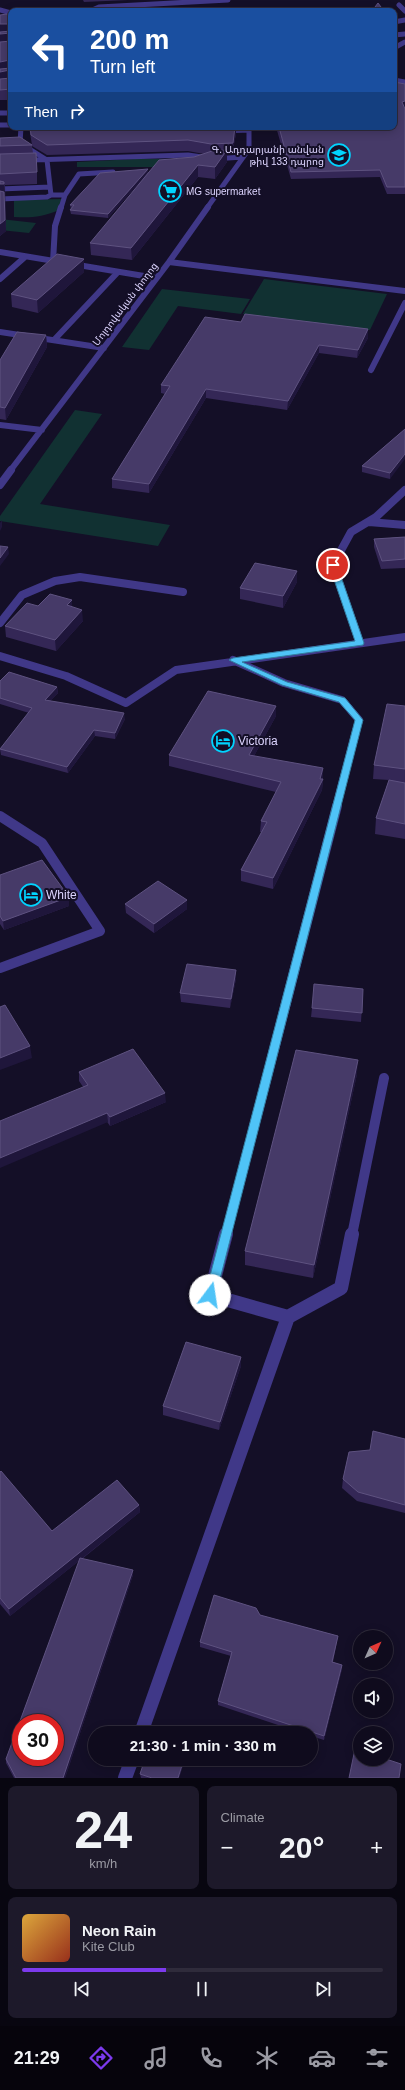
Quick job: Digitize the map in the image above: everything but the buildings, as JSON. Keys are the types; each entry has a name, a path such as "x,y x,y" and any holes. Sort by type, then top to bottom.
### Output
{"street":[{"path":"97,8 228,0"},
{"path":"399,5 405,11"},
{"path":"20,143 21,130"},
{"path":"218,131 234,130"},
{"name":"Մոլդովական փողոց","path":"0,485 169,262 249,149 249,130"},
{"path":"13,142 20,143 37,152 47,160 51,195"},
{"path":"0,161 188,155 211,159 243,157"},
{"path":"200,163 211,159"},
{"path":"53,262 55,226 65,195 79,174 118,172"},
{"path":"0,189 50,188"},
{"path":"0,199 65,195"},
{"path":"0,252 156,278"},
{"path":"0,279 25,257"},
{"path":"169,262 405,291"},
{"path":"54,340 118,272"},
{"path":"371,370 405,303"},
{"path":"0,332 104,348"},
{"path":"0,425 42,430"},
{"path":"360,643 333,565 350,532 376,517 405,490"},
{"path":"368,522 405,525"},
{"path":"0,624 22,595 35,588 55,581 80,577 183,592"},
{"path":"0,656 66,676 126,703 176,670 233,660 405,637"},
{"path":"233,660 284,683 342,700 359,720 210,1295 288,1317"},
{"path":"0,816 42,843 100,931 0,968"},
{"path":"143,1726 288,1317 341,1288 384,1078"},
{"path":"125,1778 129,1766"}],"green space":[{"path":"135,159 177,159 154,167 77,167 77,162"},
{"path":"62,199 59,210 37,216 14,217 14,200"},
{"path":"0,219 36,223 29,233 0,230"},
{"path":"264,279 387,294 370,330 243,314"},
{"path":"162,289 250,299 241,314 178,306 149,350 122,347"},
{"path":"75,410 102,414 40,504 170,525 158,546 0,521 0,516"}],"place":[{"name":"Գ. Ադդարյանի անվան թիվ 133 դպրոց","path":"339,155"},
{"name":"MG supermarket","path":"170,191"},
{"name":"Victoria","path":"223,741"},
{"name":"White","path":"31,895"}],"route":[{"path":"210,1295 359,720 342,700 284,683 233,660 360,643 333,565"}]}
